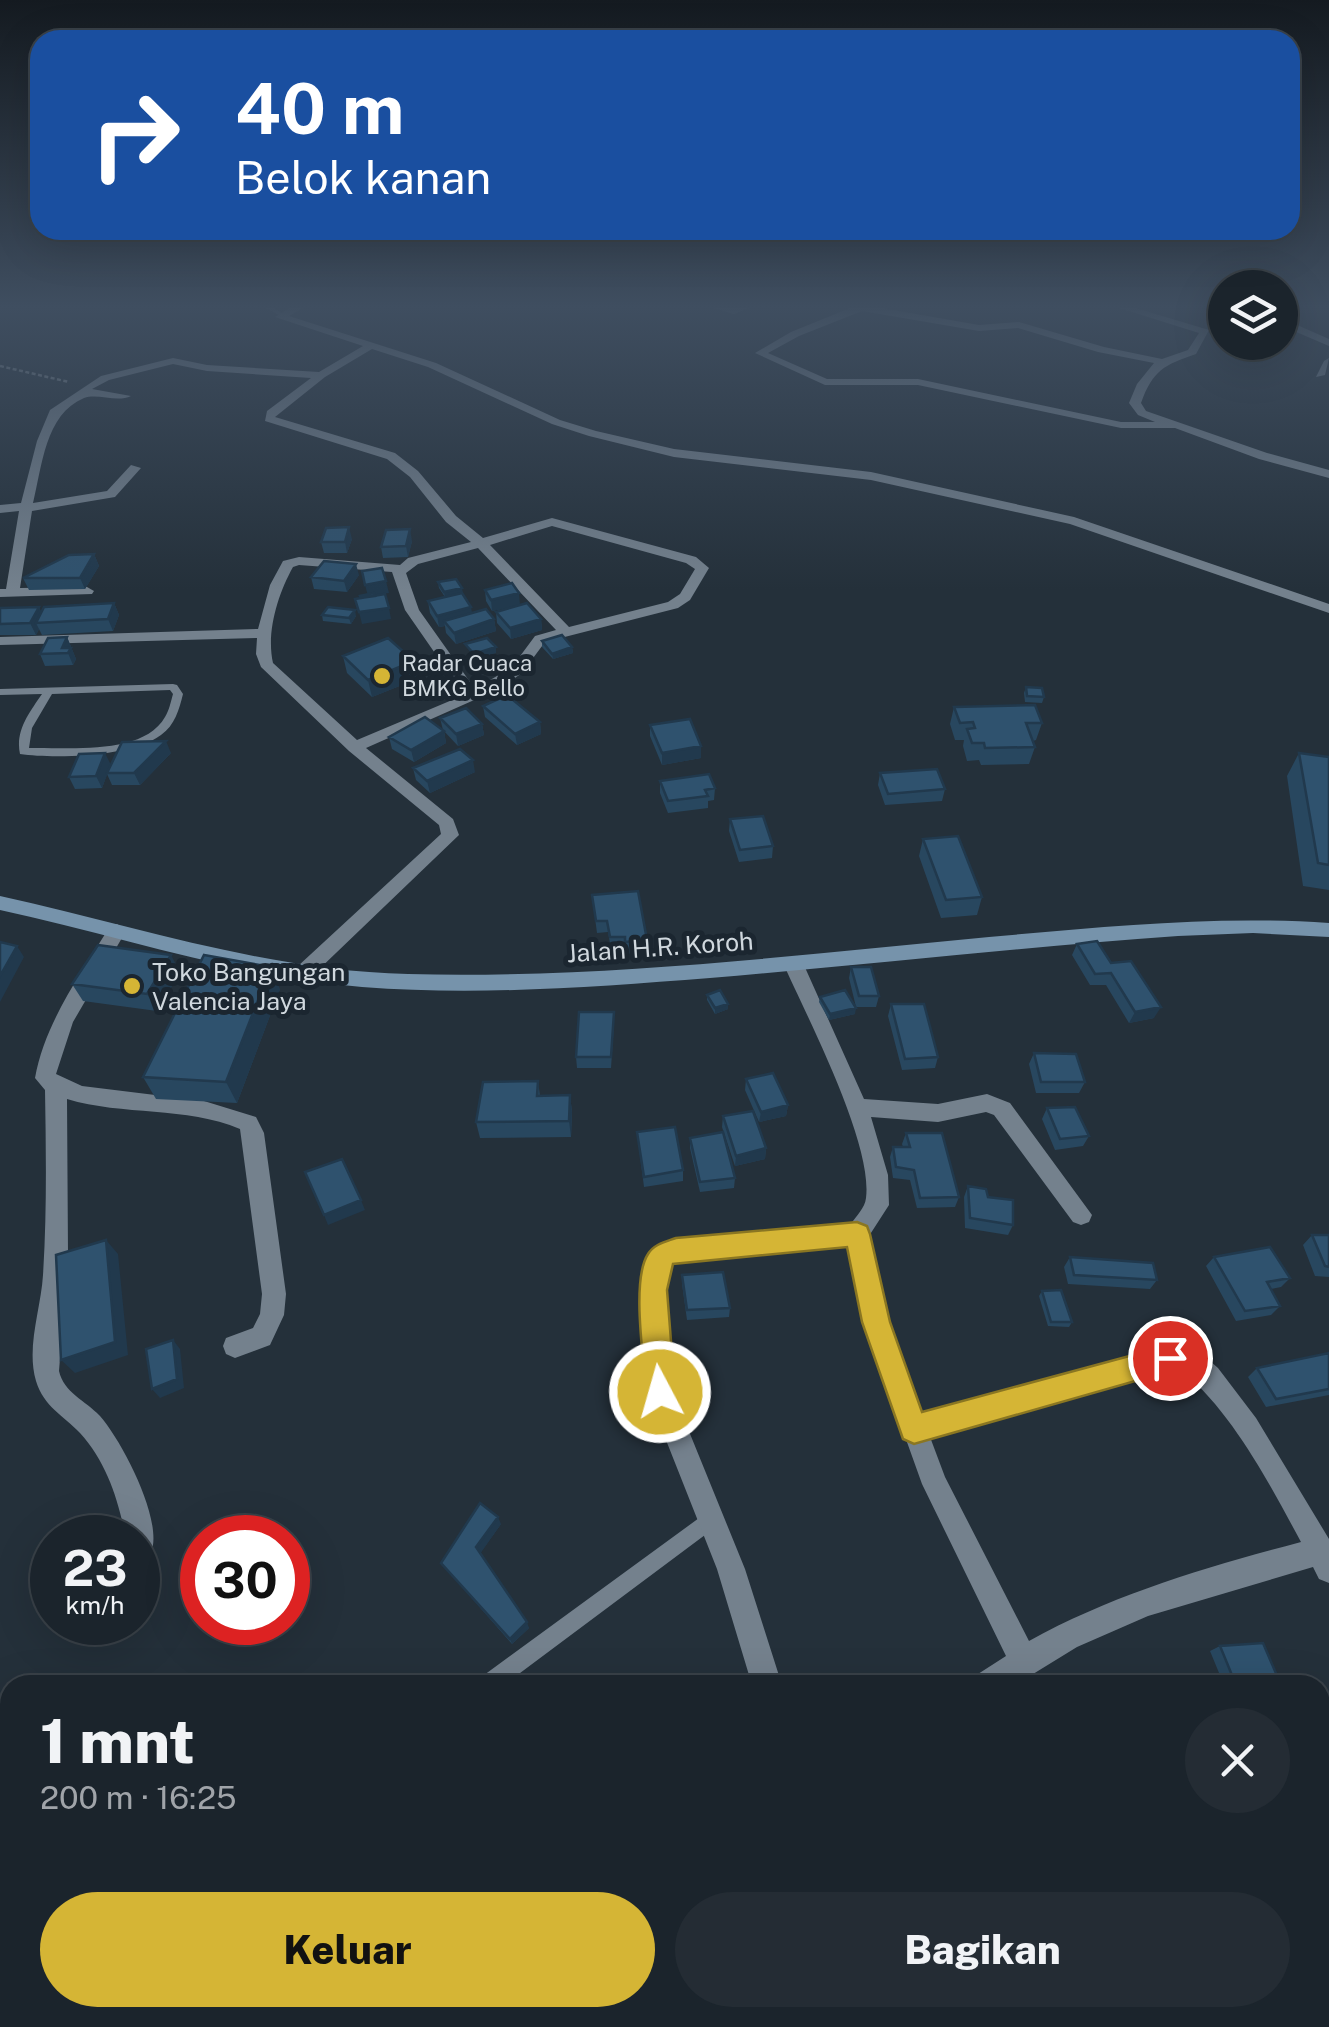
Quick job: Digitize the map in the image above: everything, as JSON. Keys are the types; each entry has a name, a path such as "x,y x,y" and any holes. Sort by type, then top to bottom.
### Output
{"main road":[{"name":"Jalan H.R. Koroh","path":"0,903 305,971 360,979 487,982 793,963 1171,929 1248,926 1329,930"}],"street":[{"path":"71,401 56,410 43,441 6,592 87,591"},
{"path":"287,401 271,413 270,421 392,456 566,632"},
{"path":"510,401 593,434 692,456 856,474 1074,521 1329,609"},
{"path":"1006,401 1121,425 1177,425"},
{"path":"1136,401 1142,412 1329,474"},
{"path":"0,510 111,494 136,468"},
{"path":"305,971 450,835 447,823 355,746 266,664 261,646 288,564 400,569 413,561 552,522 690,560 702,568 685,596 673,605 534,642 528,659 512,674 472,698 355,746"},
{"path":"400,569 412,610 472,698"},
{"path":"0,641 264,633"},
{"path":"117,932 49,1057 45,1078 56,1087 228,1114 248,1123 253,1133 274,1307 261,1337 234,1346"},
{"path":"764,1675 730,1569 660,1392 655,1343 656,1264 663,1255 676,1250 857,1234 871,1219 879,1194 857,1108 793,963"},
{"path":"56,1087 55,1282 45,1362 50,1386 64,1404 90,1424 114,1459 134,1515"},
{"path":"857,1108 938,1113 987,1104 1002,1109 1082,1215"},
{"path":"857,1234 876,1322 1007,1675"},
{"path":"914,1429 1181,1358 1210,1379 1253,1438 1325,1560 1167,1592 1068,1634 1008,1675"}],"lane":[{"path":"0,692 173,687 178,694 177,705 157,737 136,745 24,752 22,744 32,716 48,691"},
{"path":"500,1675 710,1518"}],"building":[{"path":"349,527 345,542 321,542 326,528"},
{"path":"410,529 406,546 381,547 386,530"},
{"path":"94,554 80,578 23,578 69,555"},
{"path":"324,561 356,564 344,581 311,577"},
{"path":"382,568 386,581 365,585 362,571"},
{"path":"456,579 462,588 444,592 438,582"},
{"path":"512,583 519,593 491,600 485,590"},
{"path":"462,593 471,607 437,616 428,601"},
{"path":"385,594 389,608 359,612 355,599"},
{"path":"114,603 108,619 36,623 44,607"},
{"path":"527,603 541,619 510,628 496,612"},
{"path":"39,607 30,623 0,624 0,608"},
{"path":"328,607 355,610 349,618 322,615"},
{"path":"486,609 494,619 454,633 444,621"},
{"path":"562,635 572,647 552,654 542,641"},
{"path":"67,637 62,648 71,648 68,653 40,654 48,638"},
{"path":"388,638 414,661 368,680 343,656"},
{"path":"487,638 496,647 474,654 465,644"},
{"path":"1026,687 1042,688 1044,697 1027,696"},
{"path":"507,695 540,722 515,734 483,706"},
{"path":"1035,705 1042,723 1026,723 1035,747 985,748 984,743 972,743 967,729 975,728 973,722 960,723 954,707"},
{"path":"466,708 482,724 456,734 440,718"},
{"path":"425,717 444,731 411,750 389,737"},
{"path":"690,719 701,746 662,753 650,725"},
{"path":"166,741 134,773 107,773 122,742"},
{"path":"460,749 473,760 427,781 413,768"},
{"path":"105,753 96,776 69,777 79,754"},
{"path":"1299,753 1329,757 1329,865 1318,863"},
{"path":"937,769 945,789 888,794 880,773"},
{"path":"709,774 715,788 705,790 708,796 668,801 660,781"},
{"path":"763,816 773,846 740,850 730,819"},
{"path":"958,836 982,897 946,900 923,839"},
{"path":"638,891 647,940 625,942 625,937 610,937 607,921 596,921 592,895"},
{"path":"1097,941 1111,963 1131,961 1161,1007 1135,1012 1111,973 1095,974 1077,944"},
{"path":"0,942 17,946 0,976"},
{"path":"98,945 171,955 147,994 72,984"},
{"path":"204,955 271,967 226,1082 143,1077"},
{"path":"851,967 871,967 879,996 859,996"},
{"path":"720,990 728,1004 715,1008 707,995"},
{"path":"845,990 856,1008 830,1014 820,997"},
{"path":"891,1004 924,1004 938,1057 905,1059"},
{"path":"579,1012 614,1012 611,1057 576,1057"},
{"path":"1034,1053 1076,1054 1085,1082 1041,1082"},
{"path":"773,1073 788,1105 761,1112 746,1079"},
{"path":"538,1081 537,1096 570,1095 569,1121 476,1122 483,1082"},
{"path":"1075,1107 1089,1136 1060,1139 1047,1108"},
{"path":"753,1111 766,1148 736,1156 723,1116"},
{"path":"675,1127 683,1170 644,1177 637,1132"},
{"path":"723,1132 735,1178 700,1182 690,1138"},
{"path":"906,1133 942,1133 959,1197 920,1198 914,1170 896,1167 893,1147 910,1147"},
{"path":"342,1159 361,1200 324,1215 305,1172"},
{"path":"968,1186 986,1189 988,1197 1013,1200 1013,1225 970,1218"},
{"path":"1312,1235 1329,1235 1329,1267 1325,1266"},
{"path":"106,1240 115,1342 61,1360 56,1255"},
{"path":"1270,1247 1290,1278 1267,1282 1280,1306 1245,1311 1214,1257"},
{"path":"1070,1257 1153,1263 1157,1280 1074,1275"},
{"path":"723,1272 730,1308 687,1310 682,1275"},
{"path":"1061,1290 1072,1322 1051,1322 1042,1291"},
{"path":"173,1340 177,1379 152,1389 146,1349"},
{"path":"1329,1353 1329,1389 1276,1399 1257,1368"},
{"path":"480,1503 498,1517 476,1547 527,1622 510,1639 441,1563"},
{"path":"1263,1643 1277,1675 1232,1675 1220,1646"}],"place":[{"name":"Radar Cuaca BMKG Bello","path":"382,676"},
{"name":"Toko Bangungan Valencia Jaya","path":"132,986"}],"route":[{"path":"660,1392 654,1290 656,1264 663,1255 676,1250 821,1236 857,1234 876,1322 914,1429 1170,1358"}]}
